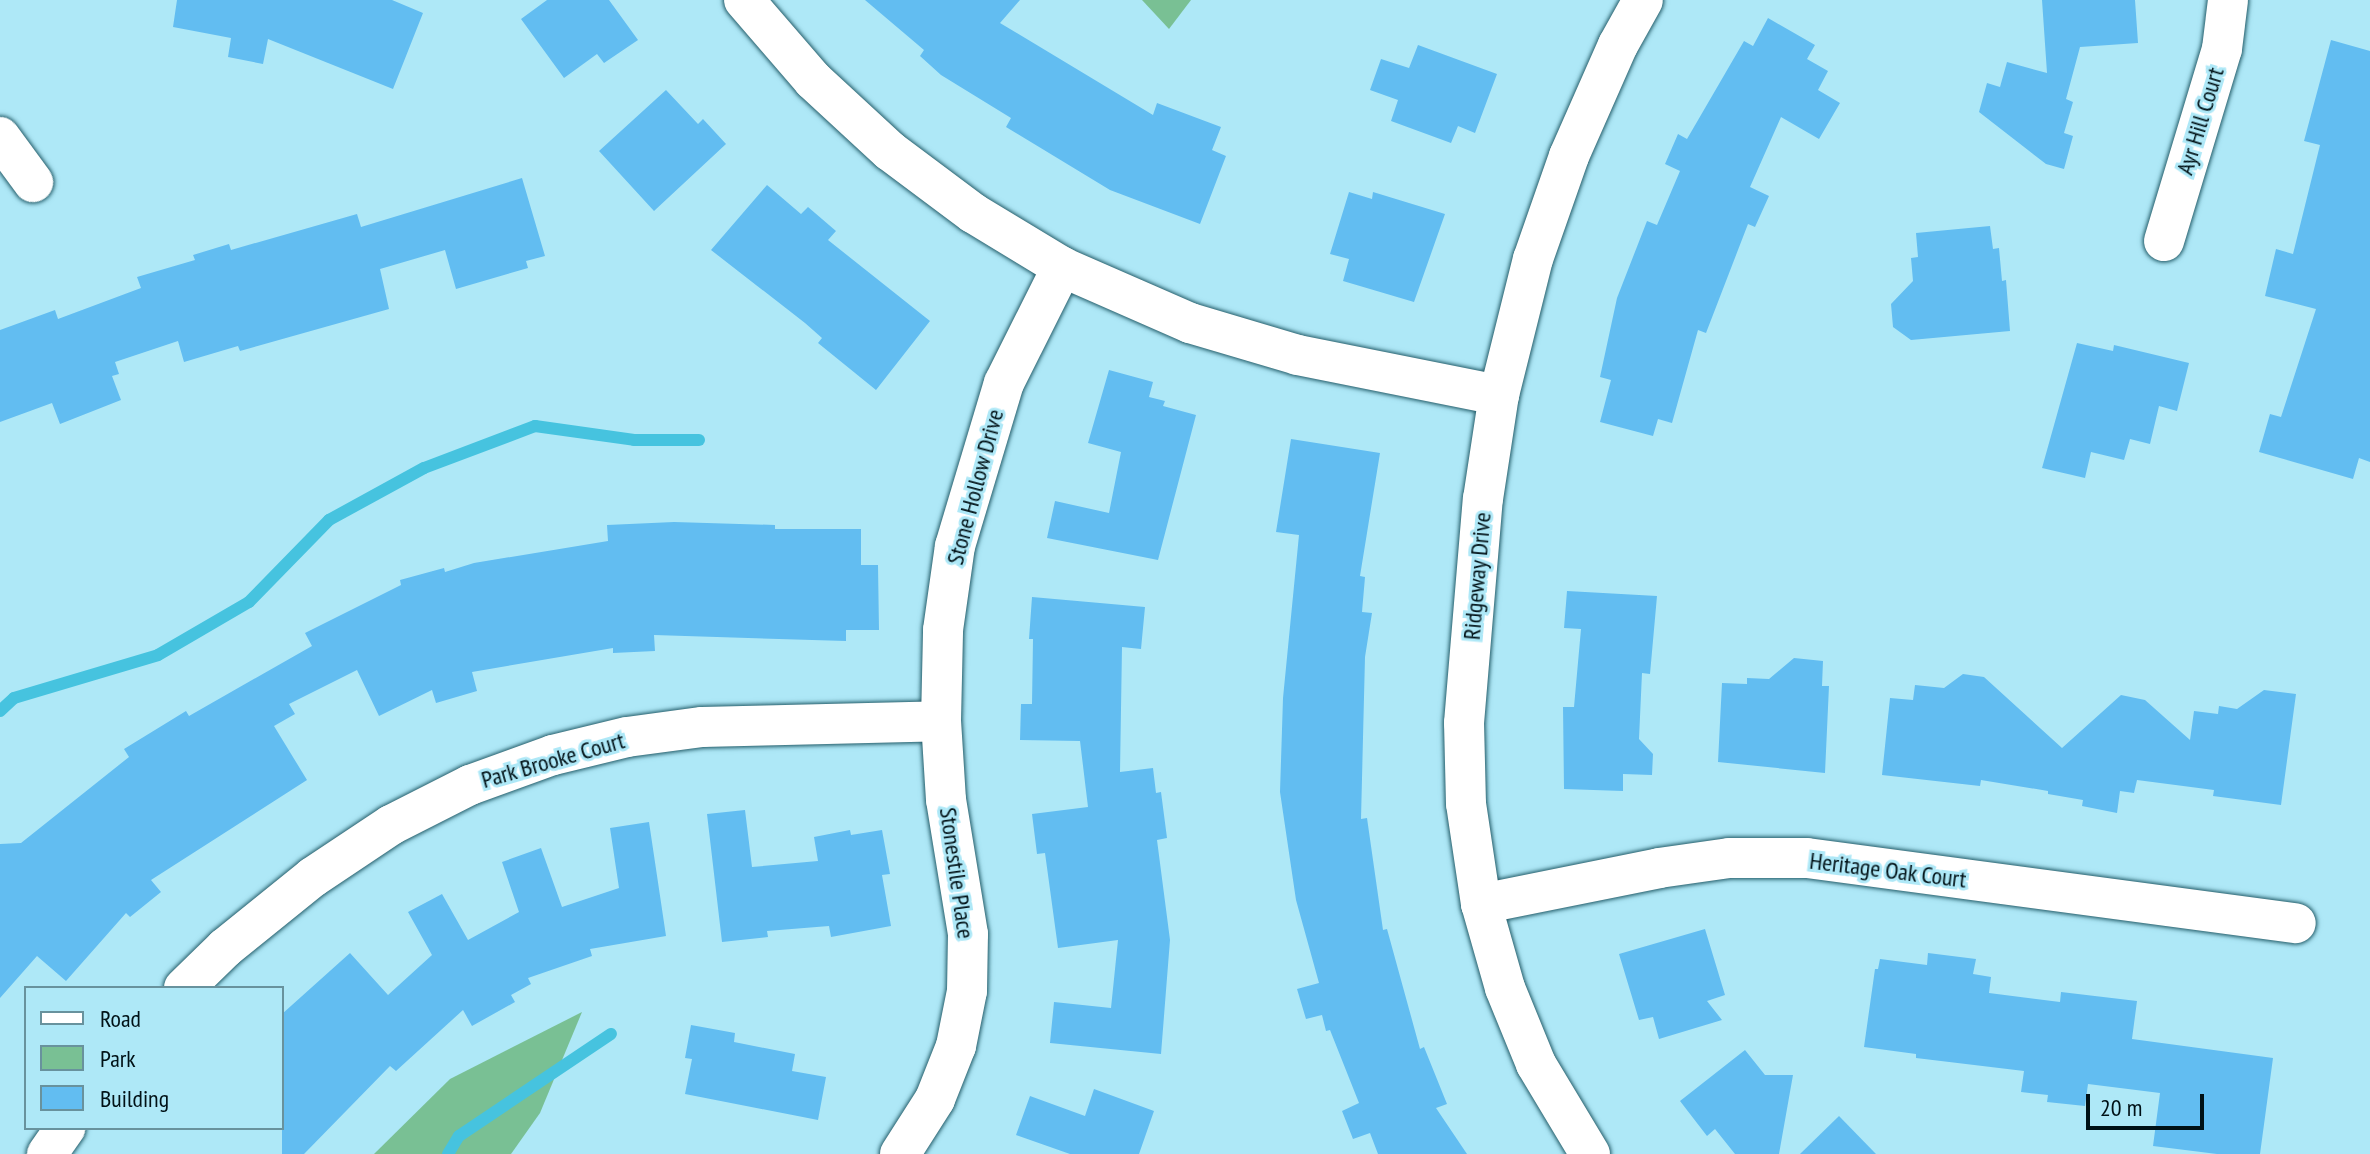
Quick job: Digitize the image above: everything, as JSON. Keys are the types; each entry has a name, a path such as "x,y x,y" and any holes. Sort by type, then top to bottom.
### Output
{"street":[{"path":"744,0 813,80 890,151 973,213 1062,267 1190,323 1298,355 1499,395"},
{"name":"Ridgeway Drive","path":"1590,1154 1536,1064 1505,988 1481,904 1466,804 1464,723 1483,499 1499,395 1533,259 1569,156 1618,45 1643,0"},
{"name":"Ayr Hill Court","path":"2164,241 2222,49 2228,0"},
{"path":"0,137 33,182"},
{"name":"Stone Hollow Drive","path":"941,721 943,630 955,546 1004,383 1062,267"},
{"name":"Park Brooke Court","path":"186,986 225,948 313,877 391,825 470,785 553,755 627,737 702,727 941,721"},
{"name":"Stonestile Place","path":"900,1154 935,1099 956,1046 967,991 968,934 946,800 941,721"},
{"name":"Heritage Oak Court","path":"1481,904 1729,858 1807,858 2296,923"},
{"path":"47,1154 64,1130"}],"green space":[{"path":"1142,0 1191,0 1169,29"},
{"path":"582,1012 540,1113 511,1154 374,1154 450,1079"}],"building":[{"path":"177,0 392,0 423,13 393,89 268,39 263,64 228,57 231,38 173,27"},
{"path":"547,0 609,0 638,40 604,63 597,54 564,78 521,19"},
{"path":"865,0 1020,0 1000,23 1153,115 1157,103 1221,127 1212,150 1226,156 1200,224 1110,190 1006,127 1011,118 941,75 920,56 924,50"},
{"path":"2042,0 2135,0 2138,43 2080,47 2066,99 2073,102 2064,133 2073,136 2064,169 2046,164 1979,112 1987,83 2000,87 2007,62 2047,73"},
{"path":"1768,18 1815,45 1807,59 1828,71 1818,90 1840,103 1819,139 1781,117 1750,187 1769,196 1755,227 1748,224 1706,333 1698,330 1672,423 1658,419 1653,436 1600,422 1611,380 1600,377 1617,298 1647,221 1657,225 1680,171 1665,164 1678,134 1687,139 1744,41 1753,46"},
{"path":"2331,40 2370,51 2370,462 2359,458 2353,479 2259,452 2270,414 2281,417 2316,309 2265,296 2276,249 2293,254 2320,145 2304,141"},
{"path":"1418,45 1497,74 1475,133 1458,126 1451,143 1391,121 1398,100 1370,90 1381,59 1409,68"},
{"path":"666,90 698,124 703,119 726,144 654,211 599,151"},
{"path":"522,178 545,256 526,261 528,268 456,289 445,250 380,269 389,309 240,351 238,346 184,362 178,341 115,362 119,374 112,376 121,400 60,424 52,403 0,422 0,330 55,310 58,319 141,288 137,277 195,260 193,255 229,244 231,250 357,214 361,227"},
{"path":"767,185 801,214 808,207 836,231 828,240 930,321 876,390 818,343 822,338 805,323 711,250"},
{"path":"1349,192 1372,199 1373,192 1445,214 1414,302 1343,281 1349,259 1330,254"},
{"path":"1990,226 1993,249 1999,248 2002,281 2006,280 2010,331 1911,340 1893,327 1891,304 1913,281 1911,258 1918,257 1916,233"},
{"path":"2077,343 2113,351 2114,345 2189,363 2177,411 2159,406 2150,444 2130,439 2124,460 2091,452 2085,478 2042,468"},
{"path":"1109,370 1153,382 1149,397 1165,401 1163,406 1196,415 1158,560 1047,538 1055,501 1109,513 1121,452 1088,443"},
{"path":"1291,439 1380,453 1360,576 1365,577 1362,612 1372,613 1365,657 1361,819 1367,818 1383,930 1387,929 1420,1049 1424,1047 1447,1104 1436,1108 1467,1154 1378,1154 1370,1133 1353,1139 1342,1111 1359,1103 1330,1030 1326,1031 1322,1015 1306,1019 1297,989 1319,983 1296,900 1280,792 1283,698 1299,535 1276,532"},
{"path":"674,522 775,525 775,529 861,529 861,565 878,565 879,630 846,630 846,641 654,635 655,651 613,653 613,648 472,672 477,691 436,703 432,690 379,716 357,670 289,704 295,714 274,726 307,780 151,880 161,892 130,917 126,913 66,981 37,956 0,998 0,844 21,843 129,757 124,749 186,711 189,716 312,646 305,633 401,585 400,580 444,568 445,572 474,563 608,541 607,525"},
{"path":"1567,591 1657,596 1650,674 1642,673 1639,739 1653,754 1652,775 1623,774 1623,791 1564,789 1563,707 1574,707 1581,629 1564,628"},
{"path":"1032,597 1145,607 1141,649 1122,647 1120,772 1153,768 1156,793 1161,792 1167,838 1157,840 1170,940 1161,1054 1050,1043 1054,1002 1111,1008 1118,940 1058,948 1045,853 1037,854 1032,814 1088,807 1080,741 1020,740 1021,704 1032,704 1033,639 1029,639"},
{"path":"1794,658 1823,661 1822,686 1829,686 1825,773 1718,762 1722,683 1747,684 1747,678 1769,679"},
{"path":"1963,674 1984,677 2062,748 2121,695 2145,700 2190,740 2194,711 2218,714 2219,706 2237,709 2264,690 2296,694 2281,805 2213,796 2214,790 2137,780 2134,793 2120,791 2117,813 2082,806 2083,800 2048,794 2048,791 1981,780 1980,786 1882,775 1890,698 1913,700 1915,685 1944,688"},
{"path":"745,810 752,867 818,861 814,837 850,830 851,835 882,830 890,874 882,875 891,926 831,937 829,926 767,931 768,937 722,942 707,814"},
{"path":"649,822 666,936 590,949 592,956 528,978 531,984 511,995 515,1002 472,1026 463,1010 396,1071 390,1066 304,1154 282,1154 284,1012 350,953 388,995 432,955 408,912 442,894 468,940 519,912 502,862 541,848 562,907 619,888 610,828"},
{"path":"1705,929 1725,995 1707,1001 1722,1020 1659,1039 1653,1017 1639,1020 1619,954"},
{"path":"1928,953 1976,959 1973,974 1991,977 1989,993 2060,1002 2061,992 2137,1001 2132,1039 2273,1058 2260,1154 2217,1154 2153,1146 2160,1093 2088,1084 2085,1106 2047,1102 2048,1095 2021,1092 2024,1071 1916,1058 1916,1054 1864,1047 1875,969 1878,969 1880,959 1927,965"},
{"path":"691,1025 735,1033 734,1042 795,1054 792,1071 826,1077 818,1120 685,1094 692,1059 685,1058"},
{"path":"1745,1050 1765,1075 1793,1075 1779,1154 1735,1154 1715,1129 1707,1136 1680,1101"},
{"path":"1094,1089 1154,1111 1139,1154 1070,1154 1016,1135 1030,1096 1085,1116"},
{"path":"1839,1116 1876,1154 1800,1154"}],"waterway":[{"path":"0,711 14,698 158,655 249,602 329,520 424,468 535,426 634,440 699,440"},
{"path":"448,1154 459,1136 611,1034"}]}
